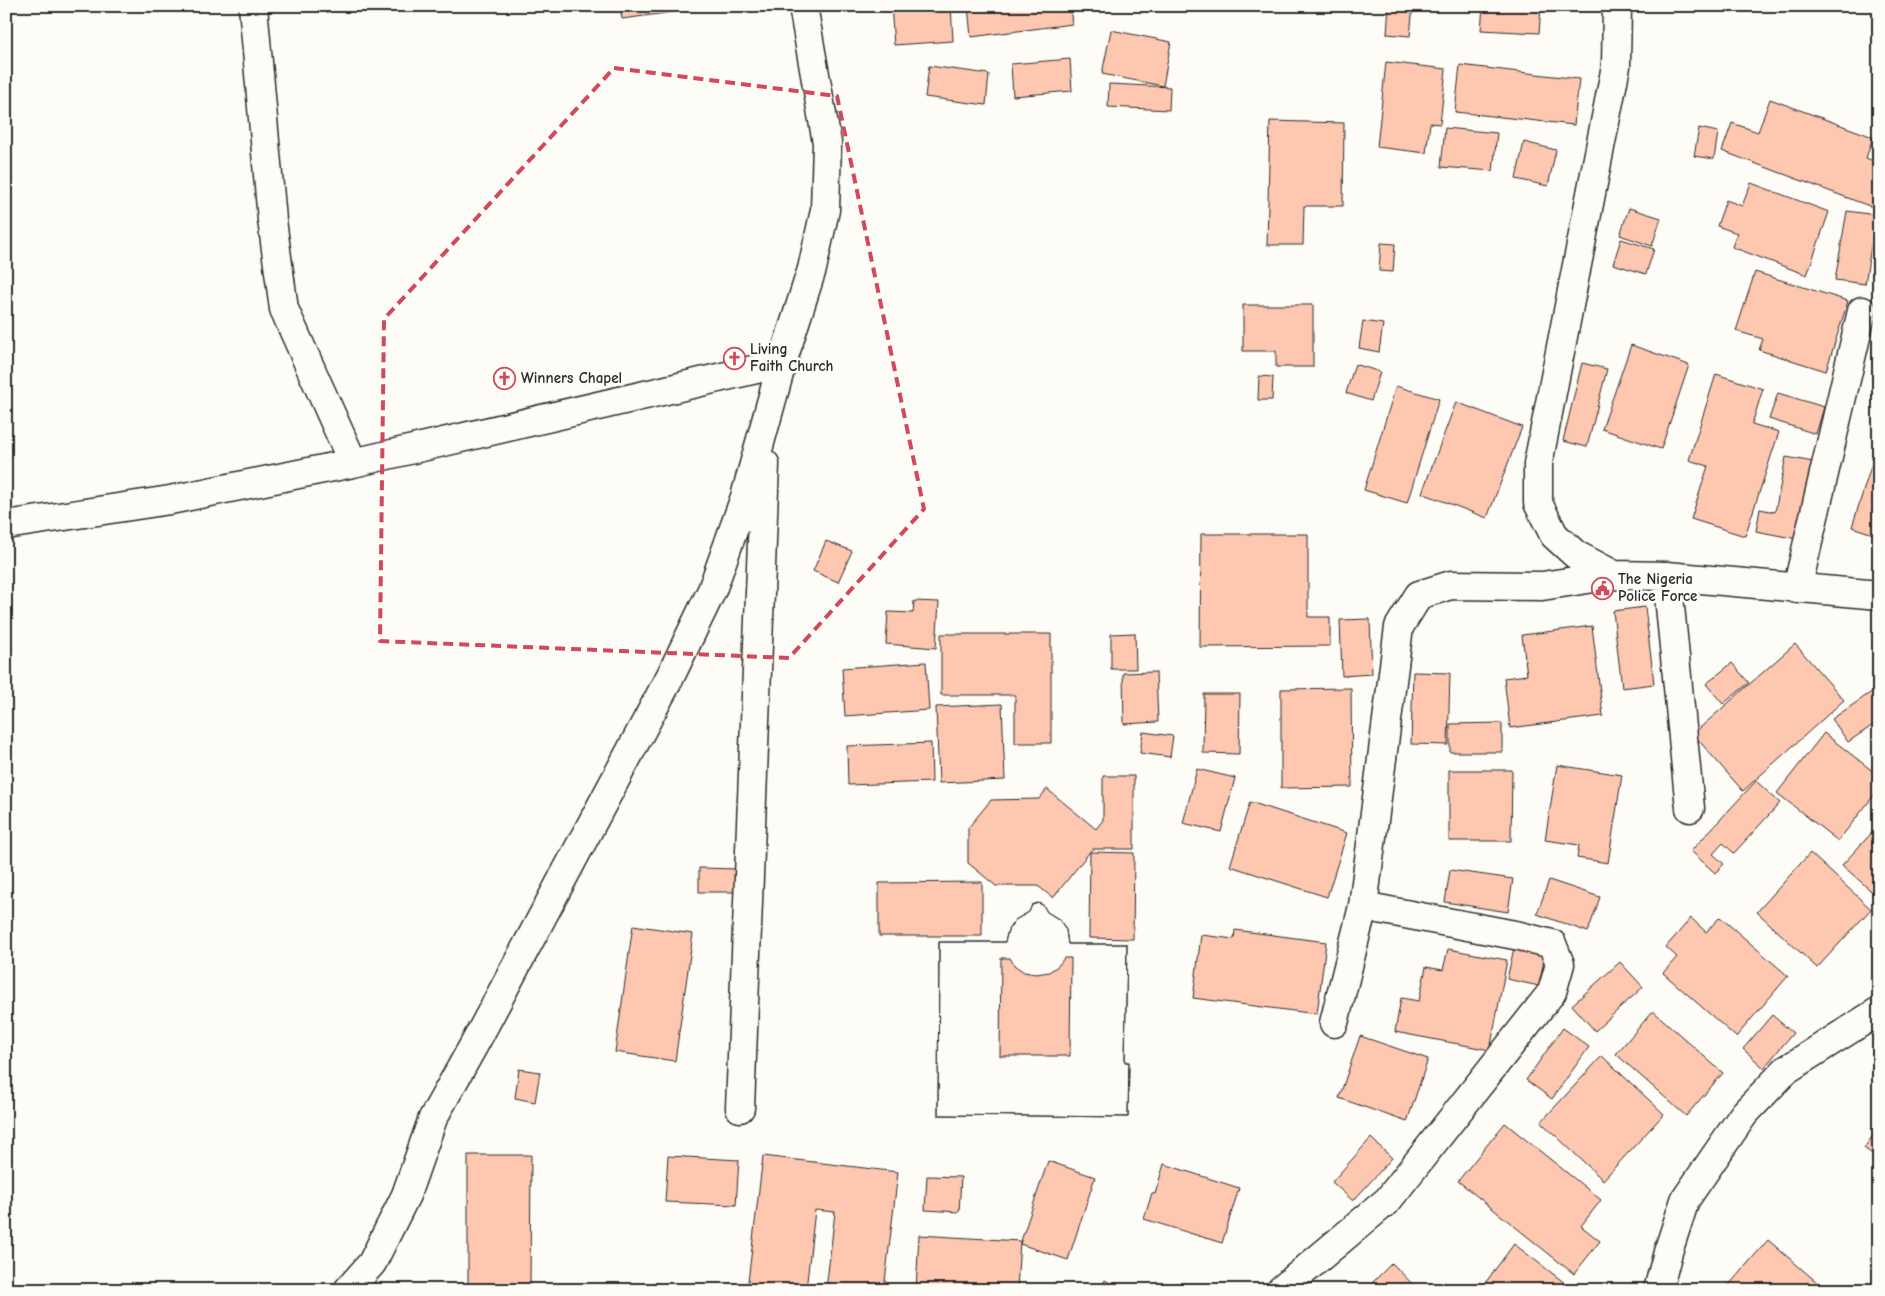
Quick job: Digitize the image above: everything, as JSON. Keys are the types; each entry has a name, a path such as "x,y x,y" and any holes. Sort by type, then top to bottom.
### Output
{"street":[{"path":"253,6 272,220 284,309 353,463"},
{"path":"348,1290 372,1263 406,1195 433,1118 475,1044 671,675 712,590 745,497 782,364 812,269 825,210 827,142 803,6"},
{"path":"1614,575 1576,555 1554,535 1538,503 1538,464 1616,66 1617,6"},
{"path":"1798,589 1862,311"},
{"path":"6,525 170,500 353,463 782,364"},
{"path":"740,1108 767,417"},
{"path":"1334,1023 1363,906 1399,627 1419,595 1451,584 1542,586 1614,575 1667,576 1879,596"},
{"path":"1667,576 1690,808"},
{"path":"1280,1290 1388,1200 1552,992 1560,964 1552,944 1520,936 1363,906"},
{"path":"1658,1290 1668,1252 1686,1200 1744,1114 1786,1070 1879,1011"}],"highlighted area":[{"path":"614,68 837,96 924,509 789,658 380,641 384,319"}],"building":[{"path":"620,6 718,6 622,19"},
{"path":"891,6 951,6 953,41 894,45"},
{"path":"968,6 1070,6 1072,24 971,37"},
{"path":"1113,6 1163,6 1163,9"},
{"path":"1389,6 1413,6 1410,36 1387,34"},
{"path":"1483,6 1541,6 1539,33 1481,30"},
{"path":"1111,30 1171,42 1163,86 1102,74"},
{"path":"1070,59 1072,91 1013,96 1011,64"},
{"path":"1386,62 1446,69 1440,124 1430,123 1426,153 1377,147"},
{"path":"1460,65 1579,79 1574,125 1455,112"},
{"path":"929,66 989,74 986,105 925,97"},
{"path":"1109,84 1170,87 1169,110 1108,107"},
{"path":"1770,99 1873,137 1866,158 1879,163 1879,190 1872,207 1722,151 1732,123 1758,132"},
{"path":"1270,121 1344,123 1343,206 1304,206 1303,245 1267,245"},
{"path":"1445,128 1497,133 1493,171 1441,167"},
{"path":"1699,128 1718,132 1714,159 1694,156"},
{"path":"1524,142 1556,150 1548,186 1516,179"},
{"path":"1751,183 1829,212 1807,275 1732,247 1737,233 1717,226 1726,200 1742,206"},
{"path":"1629,208 1661,218 1652,246 1620,235"},
{"path":"1847,211 1876,215 1865,284 1835,280"},
{"path":"1621,239 1654,249 1646,274 1613,264"},
{"path":"1381,243 1395,244 1393,272 1379,271"},
{"path":"1755,272 1848,301 1826,371 1759,350 1763,339 1736,331"},
{"path":"1243,305 1313,305 1313,367 1276,367 1276,351 1243,351"},
{"path":"1363,321 1383,324 1379,352 1359,348"},
{"path":"1631,345 1689,365 1661,449 1602,429"},
{"path":"1582,363 1607,369 1587,447 1563,441"},
{"path":"1355,364 1380,372 1371,401 1346,393"},
{"path":"1716,374 1763,389 1752,424 1779,432 1745,536 1691,519 1708,466 1689,460"},
{"path":"1259,376 1273,377 1272,400 1258,400"},
{"path":"1396,386 1439,399 1407,503 1364,490"},
{"path":"1778,393 1824,407 1816,434 1769,419"},
{"path":"1456,402 1522,427 1487,518 1422,493"},
{"path":"1879,441 1879,536 1852,527"},
{"path":"1786,457 1813,462 1797,539 1756,531 1760,509 1775,512"},
{"path":"1201,534 1308,534 1308,617 1330,617 1330,646 1200,647"},
{"path":"826,541 852,551 838,582 813,571"},
{"path":"914,601 939,602 936,648 886,644 888,612 913,613"},
{"path":"1645,607 1654,684 1622,688 1613,611"},
{"path":"1370,619 1372,674 1342,676 1340,620"},
{"path":"1592,626 1603,716 1510,728 1504,678 1527,675 1522,635"},
{"path":"1135,633 1136,669 1111,669 1111,634"},
{"path":"941,634 1051,634 1051,743 1015,743 1015,695 941,695"},
{"path":"1795,644 1844,700 1743,791 1693,734"},
{"path":"926,662 929,710 845,716 842,668"},
{"path":"1732,663 1749,683 1723,704 1706,684"},
{"path":"1156,672 1158,722 1124,724 1123,673"},
{"path":"1413,672 1450,673 1448,745 1411,744"},
{"path":"1879,687 1879,721 1848,742 1832,719"},
{"path":"1351,688 1352,787 1281,788 1281,689"},
{"path":"1204,694 1240,694 1239,754 1203,753"},
{"path":"1002,704 1005,780 939,783 936,707"},
{"path":"1502,723 1502,752 1450,752 1450,724"},
{"path":"1143,732 1173,736 1170,757 1140,753"},
{"path":"1824,733 1879,776 1879,789 1838,841 1777,793"},
{"path":"931,743 932,782 848,785 847,746"},
{"path":"1557,765 1622,775 1608,863 1577,858 1579,845 1545,840"},
{"path":"1197,769 1235,778 1221,832 1183,823"},
{"path":"1449,770 1512,770 1511,841 1449,841"},
{"path":"1103,776 1134,776 1134,849 1092,849 1053,898 1038,886 996,886 968,863 968,828 991,800 1039,799 1047,789 1096,829 1103,820"},
{"path":"1756,781 1780,803 1734,853 1723,843 1713,854 1724,864 1715,873 1691,851"},
{"path":"1250,802 1347,833 1327,897 1230,866"},
{"path":"1879,825 1879,898 1842,865"},
{"path":"1090,852 1134,853 1133,939 1089,938"},
{"path":"1810,853 1871,909 1817,968 1757,912"},
{"path":"699,868 739,869 739,892 699,892"},
{"path":"1450,870 1513,879 1508,912 1445,902"},
{"path":"1549,880 1600,897 1588,932 1537,914"},
{"path":"982,882 982,936 879,936 879,883"},
{"path":"1038,903 1043,905 1047,912 1060,920 1066,930 1068,944 1127,944 1125,1062 1129,1062 1128,1117 938,1115 939,942 1005,942 1008,930 1015,920 1029,912 1032,905","holes":["1001,958 1010,958 1014,965 1024,972 1036,974 1049,972 1059,965 1064,958 1071,958 1070,1056 1000,1056"]},
{"path":"1038,903 1043,905 1047,912 1060,920 1066,930 1068,944 1127,944 1125,1062 1129,1062 1128,1117 938,1115 939,942 1005,942 1008,930 1015,920 1029,912 1032,905"},
{"path":"1720,917 1788,976 1736,1037 1663,973 1677,957 1666,947 1691,918 1706,932"},
{"path":"633,925 693,934 675,1061 615,1052"},
{"path":"1235,930 1326,942 1317,1014 1193,998 1201,935 1234,939"},
{"path":"1514,948 1545,955 1539,986 1507,979"},
{"path":"1448,949 1507,960 1490,1050 1395,1032 1401,998 1419,1001 1426,967 1443,970"},
{"path":"1620,962 1643,987 1595,1031 1572,1005"},
{"path":"1653,1011 1723,1073 1686,1116 1616,1054"},
{"path":"1772,1015 1793,1033 1764,1068 1743,1049"},
{"path":"1563,1028 1589,1047 1552,1099 1526,1080"},
{"path":"1360,1036 1428,1059 1407,1122 1339,1098"},
{"path":"1602,1056 1664,1114 1603,1180 1541,1122"},
{"path":"519,1069 540,1072 535,1102 515,1098"},
{"path":"1505,1123 1601,1200 1581,1226 1600,1241 1574,1274 1458,1181"},
{"path":"1879,1127 1879,1159 1864,1148"},
{"path":"1371,1138 1392,1158 1353,1201 1332,1182"},
{"path":"468,1155 531,1155 530,1288 556,1288 556,1290 468,1290"},
{"path":"668,1156 739,1160 736,1205 665,1202"},
{"path":"763,1156 898,1172 884,1290 826,1290 835,1212 815,1210 806,1290 747,1290"},
{"path":"1048,1161 1095,1177 1068,1260 1020,1244"},
{"path":"1164,1164 1239,1188 1222,1243 1144,1219 1152,1193 1155,1194"},
{"path":"927,1176 961,1177 959,1212 925,1210"},
{"path":"919,1235 1020,1241 1017,1290 916,1290"},
{"path":"1768,1240 1826,1290 1732,1290 1728,1286"},
{"path":"1514,1244 1574,1290 1480,1290"},
{"path":"1392,1263 1418,1290 1365,1290"},
{"path":"1105,1280 1122,1290 1099,1290"}],"place":[{"name":"Living Faith Church","path":"734,358"},
{"name":"Winners Chapel","path":"505,378"},
{"name":"The Nigeria Police Force","path":"1602,588"}]}
